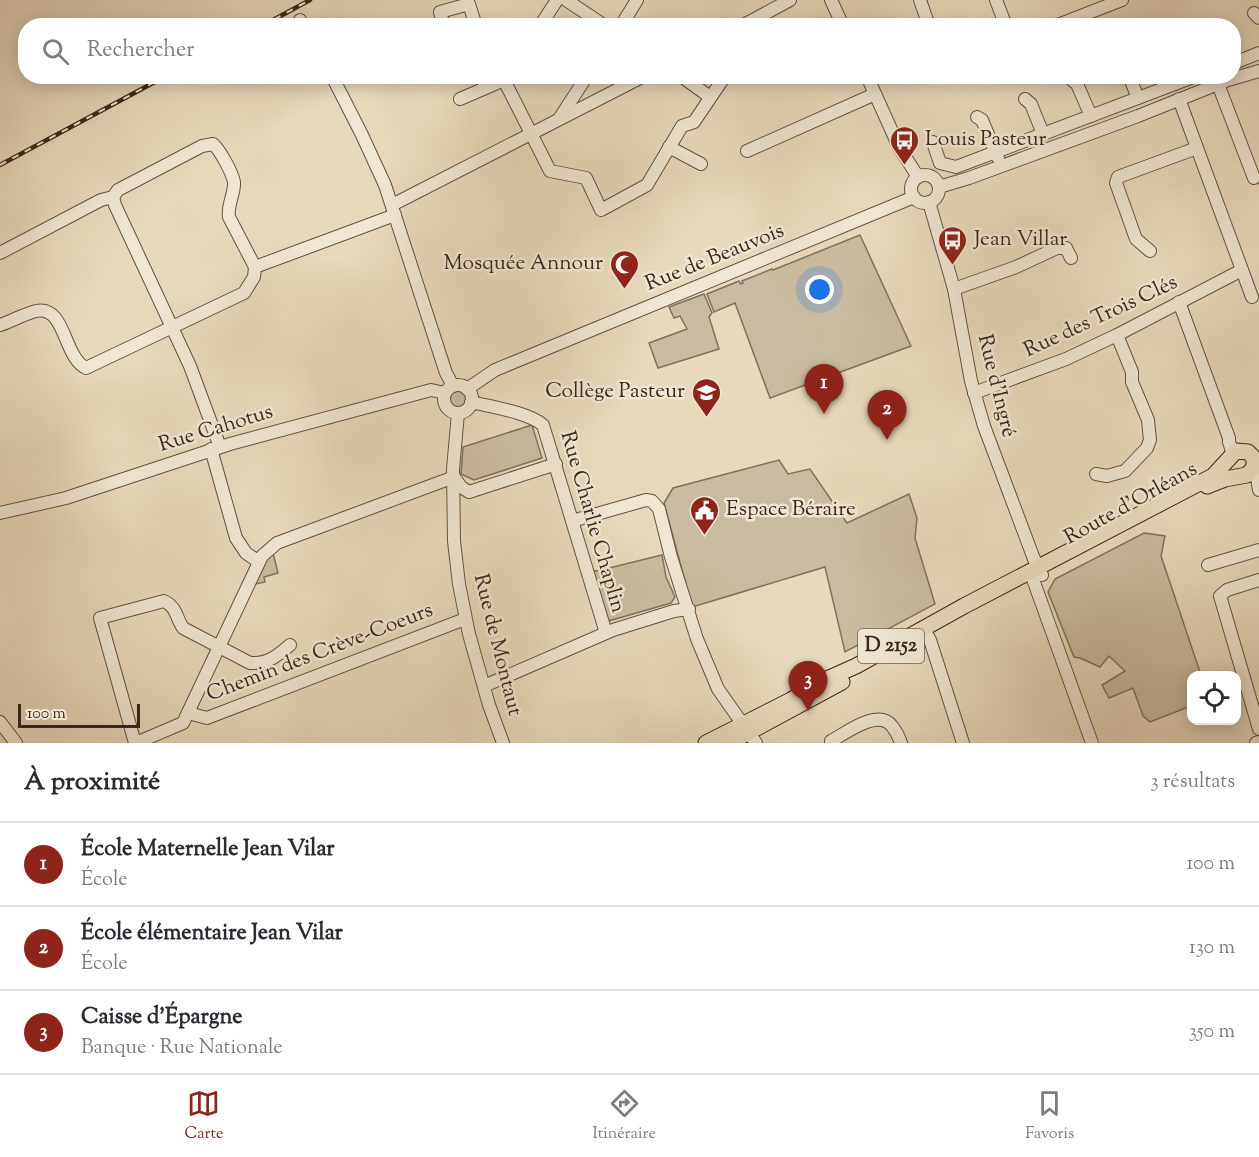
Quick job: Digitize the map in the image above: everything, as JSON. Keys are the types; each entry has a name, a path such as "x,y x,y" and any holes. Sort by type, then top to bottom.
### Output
{"main road":[{"name":"Route d'Orléans","path":"1036,573 1220,471 1246,461"},
{"name":"Route d'Orléans","path":"1036,573 1215,482 1246,461"},
{"name":"D 2152","path":"706,743 749,733 804,690 926,632 1036,573"},
{"path":"729,743 749,733"}],"street":[{"path":"545,18 557,0"},
{"path":"566,0 592,18"},
{"path":"626,18 637,0"},
{"path":"757,18 790,0"},
{"path":"831,0 839,18"},
{"path":"920,0 926,18"},
{"path":"996,0 1003,18"},
{"path":"1072,18 1104,3 1122,0"},
{"path":"442,18 440,12 470,2 473,18"},
{"path":"1241,60 1259,53"},
{"path":"1241,76 1259,70"},
{"path":"336,84 362,135 394,210 446,373 449,390 445,406 451,412 458,413 467,410 471,402 471,395 467,389 460,386 449,390"},
{"path":"460,99 492,84"},
{"path":"508,84 550,171 586,178 601,210 647,185 682,126 694,122 719,84"},
{"path":"558,120 582,84"},
{"path":"255,267 394,210 628,84"},
{"path":"692,84 710,97"},
{"path":"870,84 899,147 918,177"},
{"path":"1077,84 1090,116"},
{"path":"1132,84 1138,98"},
{"path":"933,142 940,163 956,167 1138,98 1167,84"},
{"path":"939,187 1138,116 1218,84 1254,178"},
{"path":"747,151 874,94"},
{"path":"1024,99 1031,104 1043,134"},
{"path":"1179,99 1252,297"},
{"path":"977,117 982,120 1000,165"},
{"path":"0,253 101,200 113,197 118,190 202,146 213,144 219,148 234,183 228,211 229,217 255,267 254,277 244,293 86,368 75,361 56,317 49,311 38,311 0,325"},
{"path":"669,147 701,164"},
{"path":"1150,251 1136,239 1116,183 1118,177 1197,148"},
{"path":"931,176 939,187 938,195 929,202 921,202 914,197 911,188 918,177 931,176"},
{"path":"113,197 190,366 215,448 236,538 246,553 259,562"},
{"name":"Rue de Beauvois","path":"467,389 495,370 914,197"},
{"name":"Rue d'Ingré","path":"929,202 954,289 974,393 1092,743"},
{"path":"954,289 1016,267 1057,248 1066,248 1071,258"},
{"name":"Rue des Trois Clés","path":"974,393 1066,358 1117,335 1242,270"},
{"path":"1179,302 1229,438 1228,442 1246,461 1257,478 1258,488"},
{"path":"1096,474 1107,476 1125,471 1147,448 1150,440 1148,420 1132,382 1132,372 1117,335"},
{"name":"Rue Cahotus","path":"0,513 66,498 215,448 430,390 449,390"},
{"name":"Rue Charlie Chaplin","path":"471,402 538,421 545,430 606,633"},
{"name":"Rue de Montaut","path":"458,413 453,469 454,541 459,584 465,619 503,743"},
{"path":"290,645 274,658 261,663 250,663 219,646 183,628 176,610 164,601 100,618 135,743 183,723 219,646 259,562 268,549 276,543 454,477 461,487 469,492 556,464"},
{"path":"572,521 639,501 652,501 659,509 671,557 698,639 718,689 749,733"},
{"path":"1208,566 1259,550"},
{"path":"1259,580 1227,590 1220,596 1259,729"},
{"path":"484,686 606,633 674,611 689,609"},
{"name":"Chemin des Crève-Coeurs","path":"188,713 207,718 465,619"},
{"path":"926,632 963,743"},
{"path":"831,743 870,720 879,719 891,723 901,743"},
{"path":"0,722 16,743"}],"shaded area":[{"path":"860,235 911,346 770,398 735,303 714,312 707,294 739,281 741,284 742,281"},
{"path":"704,294 712,313 709,317 719,349 658,368 649,343 687,329 680,316 674,318 669,307"},
{"path":"458,390 465,393 468,400 465,407 458,410 451,407 448,400 451,393"},
{"path":"532,425 542,458 474,480 461,474 463,447"},
{"path":"779,460 788,474 810,469 847,523 909,494 917,518 915,538 935,604 845,652 825,567 692,607 664,503 673,488"},
{"path":"1144,533 1165,536 1161,556 1200,671 1187,671 1187,708 1150,722 1143,716 1133,688 1109,698 1102,685 1125,671 1109,656 1100,667 1074,657 1048,592 1055,579"},
{"path":"273,553 278,573 264,577 265,582 255,584 267,559"},
{"path":"662,555 666,577 675,597 671,603 605,622 590,570 597,571"}],"railway":[{"path":"277,18 310,0"},
{"path":"0,165 151,84"}],"place":[{"name":"Louis Pasteur","path":"904,166"},
{"name":"Jean Villar","path":"953,266"},
{"name":"Mosquée Annour","path":"624,290"},
{"name":"École Maternelle Jean Vilar","path":"824,414"},
{"name":"Collège Pasteur","path":"706,418"},
{"name":"École élémentaire Jean Vilar","path":"887,440"},
{"name":"Espace Béraire","path":"705,536"},
{"name":"Caisse d'Épargne","path":"808,711"}]}
